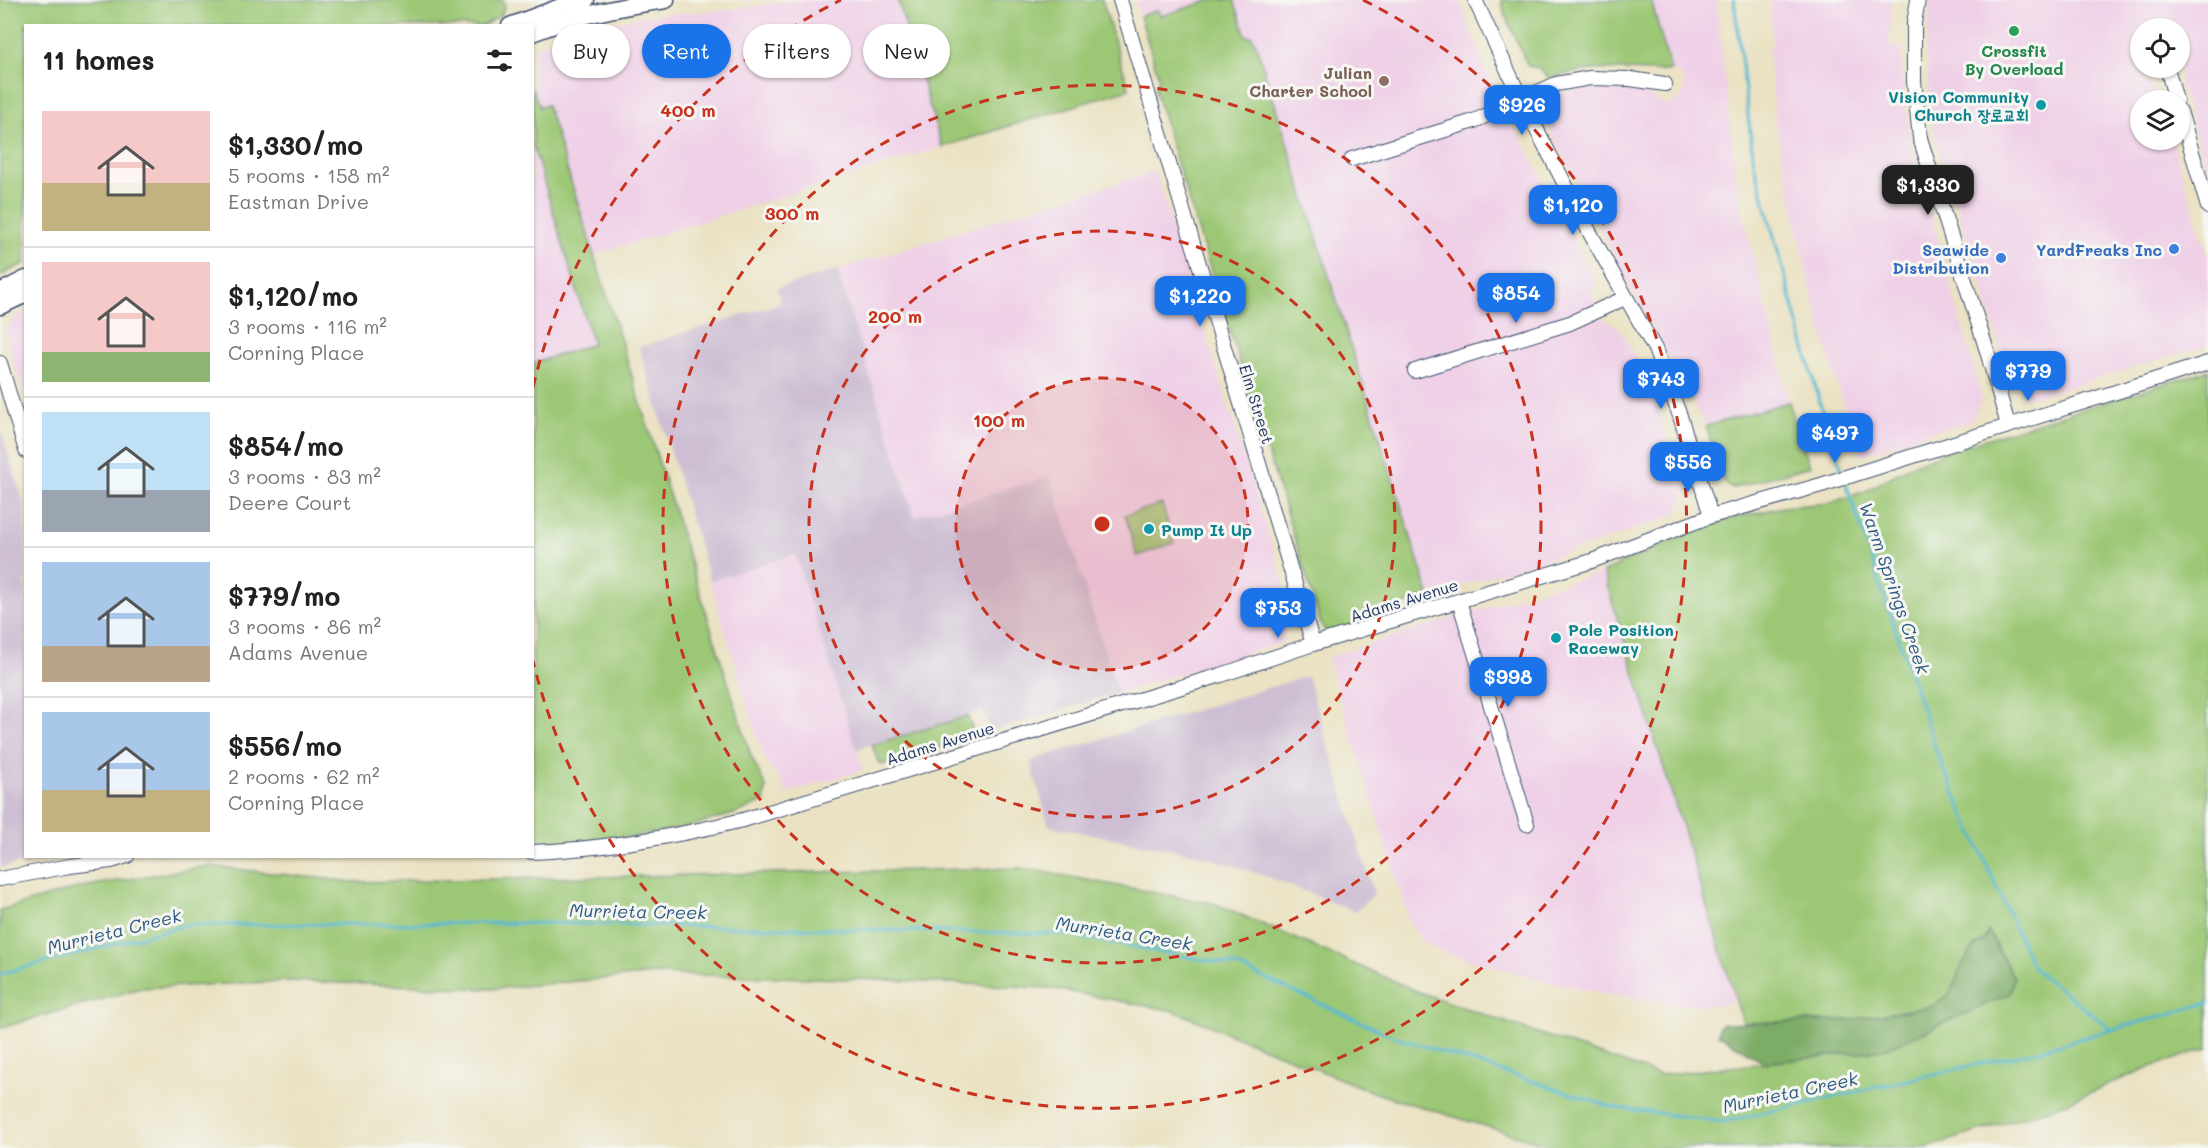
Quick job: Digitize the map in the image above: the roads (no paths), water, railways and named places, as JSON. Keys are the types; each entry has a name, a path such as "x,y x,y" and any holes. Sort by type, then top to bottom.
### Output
{"main road":[{"path":"515,24 586,0"},
{"path":"534,32 626,6 666,0"},
{"path":"0,292 24,280"},
{"path":"0,306 24,295"}],"street":[{"name":"Elm Street","path":"1120,0 1312,644"},
{"path":"1475,0 1521,99 1654,349 1683,427 1711,516"},
{"path":"1918,0 1914,23 1914,81 1920,138 2008,425"},
{"path":"1352,159 1474,121 1556,84 1590,78 1630,79 1665,84"},
{"path":"2190,145 2208,207"},
{"path":"1415,371 1570,323 1625,298"},
{"path":"0,363 24,444"},
{"name":"Adams Avenue","path":"534,852 600,848 642,842 743,820 1221,675 1312,644 1589,562 1711,516 1821,485 2208,363"},
{"path":"1459,601 1527,824"},
{"path":"0,879 121,858"}],"waterway":[{"name":"Warm Springs Creek","path":"1734,0 1754,164 1823,414 1843,473"},
{"name":"Warm Springs Creek","path":"1846,483 1938,756 2033,968 2111,1029"},
{"name":"Murrieta Creek","path":"0,974 186,925 540,923 1064,934 1237,966 1392,1036 1612,1107 1723,1122 2036,1051 2208,1003"}],"place":[{"name":"Crossfit By Overload","path":"2014,31"},
{"name":"Julian Charter School","path":"1384,81"},
{"name":"Vision Community Church 장로교회","path":"2041,105"},
{"name":"YardFreaks Inc","path":"2174,249"},
{"name":"Seawide Distribution","path":"2001,258"},
{"name":"Pump It Up","path":"1149,529"},
{"name":"Pole Position Raceway","path":"1556,638"}]}
